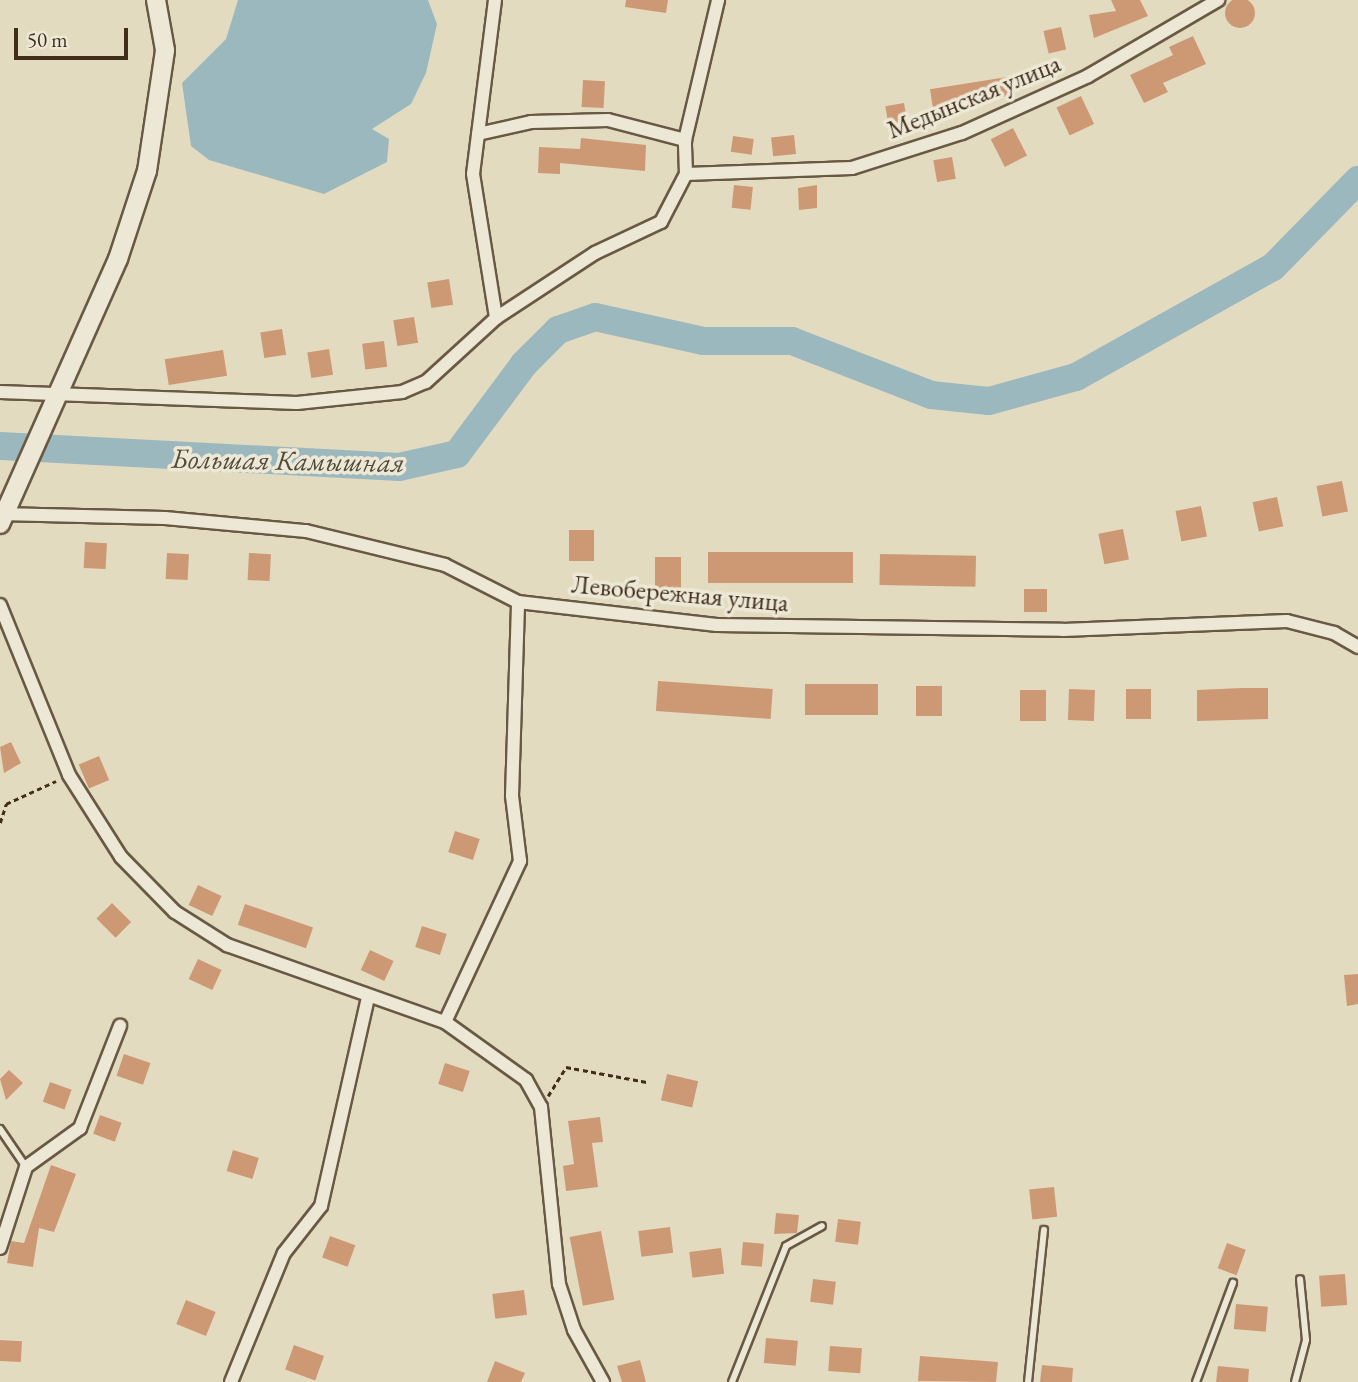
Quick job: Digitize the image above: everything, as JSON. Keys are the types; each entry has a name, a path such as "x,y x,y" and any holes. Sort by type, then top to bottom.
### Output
{"street":[{"path":"2,518 21,488 51,418 147,170 165,50 156,0"},
{"path":"495,0 478,134 474,206 496,318"},
{"path":"0,392 297,403 402,392 426,382 496,318 595,253 661,222 686,174 685,140 718,0"},
{"name":"Медынская улица","path":"686,174 724,169 814,174 925,145 1088,76 1218,0"},
{"path":"478,134 531,122 608,120 685,140"},
{"name":"Левобережная улица","path":"2,518 165,518 306,531 445,565 519,602 717,625 1063,630 1287,621 1334,632 1358,647"},
{"path":"445,1023 520,861 512,796 519,602"},
{"path":"0,605 69,775 121,857 175,912 227,946 295,964 368,998 445,1023 506,1060 541,1107 559,1284 574,1330 603,1382"},
{"path":"231,1382 284,1253 321,1206 368,998"},
{"path":"0,1248 26,1167 80,1128 120,1026"}],"lane":[{"path":"0,1129 26,1167"},
{"path":"732,1382 786,1246 822,1226"},
{"path":"1028,1382 1044,1230"},
{"path":"1295,1382 1306,1340 1300,1279"},
{"path":"1196,1382 1233,1283"}],"path":[{"path":"0,823 6,804 69,775"},
{"path":"541,1107 566,1067 647,1082"}],"water":[{"path":"238,0 428,0 437,24 426,73 411,104 372,129 389,139 387,162 324,194 209,160 191,146 182,83 226,39"}],"building":[{"path":"1240,-2 1246,-1 1254,7 1254,19 1246,27 1240,28 1234,27 1226,19 1225,13 1226,7 1234,-1"},
{"path":"626,0 668,0 666,13 625,7"},
{"path":"1111,0 1140,0 1148,16 1094,38 1089,15 1116,11"},
{"path":"1061,27 1066,49 1049,53 1043,31"},
{"path":"1193,36 1206,64 1163,83 1168,92 1144,103 1130,75 1173,55 1169,47"},
{"path":"1007,77 1010,96 933,108 930,89"},
{"path":"583,80 605,81 604,108 582,107"},
{"path":"1081,96 1094,124 1070,136 1057,107"},
{"path":"904,103 908,126 889,129 885,106"},
{"path":"1013,128 1027,156 1005,167 991,139"},
{"path":"794,135 796,154 773,156 771,137"},
{"path":"733,136 754,139 752,155 731,152"},
{"path":"581,138 646,145 645,171 560,163 560,174 538,173 539,147 580,149"},
{"path":"952,157 956,179 937,182 933,160"},
{"path":"734,185 753,187 750,210 732,208"},
{"path":"817,185 817,208 799,210 798,188"},
{"path":"449,279 453,305 431,308 427,282"},
{"path":"414,317 418,343 397,346 393,320"},
{"path":"282,329 286,355 264,358 260,332"},
{"path":"384,341 387,367 365,369 362,344"},
{"path":"329,349 333,375 311,378 307,352"},
{"path":"223,350 227,376 169,385 165,359"},
{"path":"1342,481 1348,511 1322,516 1316,486"},
{"path":"1277,497 1283,526 1259,532 1253,502"},
{"path":"1201,506 1207,536 1181,541 1175,511"},
{"path":"1123,529 1129,559 1104,564 1098,534"},
{"path":"569,530 594,530 594,561 569,561"},
{"path":"85,542 107,543 106,569 84,568"},
{"path":"708,552 853,552 853,583 708,583"},
{"path":"167,553 189,554 188,580 166,579"},
{"path":"249,553 271,554 270,581 248,580"},
{"path":"880,554 976,556 975,587 879,585"},
{"path":"655,557 681,557 681,588 655,588"},
{"path":"1024,589 1047,589 1047,612 1024,612"},
{"path":"658,681 773,689 771,719 656,711"},
{"path":"805,684 878,684 878,715 805,715"},
{"path":"916,686 942,686 942,716 916,716"},
{"path":"1268,688 1268,719 1197,721 1197,690"},
{"path":"1069,689 1095,690 1094,721 1068,720"},
{"path":"1126,689 1151,689 1151,719 1126,719"},
{"path":"1020,690 1046,690 1046,721 1020,721"},
{"path":"11,742 21,763 4,773 0,747"},
{"path":"99,756 109,780 89,789 79,765"},
{"path":"455,831 480,839 473,860 448,852"},
{"path":"198,885 222,896 212,916 189,905"},
{"path":"112,903 131,922 116,938 96,919"},
{"path":"245,904 313,927 306,948 238,925"},
{"path":"422,926 447,934 440,955 415,947"},
{"path":"370,950 394,961 384,981 361,970"},
{"path":"198,959 222,970 212,990 189,979"},
{"path":"1358,974 1358,1004 1347,1006 1344,975"},
{"path":"124,1054 150,1063 143,1085 117,1076"},
{"path":"445,1063 470,1071 463,1092 438,1084"},
{"path":"9,1070 23,1083 6,1100 0,1079"},
{"path":"667,1074 698,1081 692,1108 661,1100"},
{"path":"50,1082 72,1090 64,1110 43,1102"},
{"path":"100,1115 122,1123 115,1142 93,1134"},
{"path":"600,1117 603,1142 592,1143 598,1187 566,1191 563,1166 574,1164 568,1121"},
{"path":"233,1150 259,1158 252,1179 227,1171"},
{"path":"51,1165 76,1174 54,1232 39,1228 33,1267 7,1263 11,1241 24,1243"},
{"path":"1054,1187 1057,1217 1032,1219 1029,1190"},
{"path":"776,1213 799,1215 797,1233 774,1234"},
{"path":"838,1219 861,1222 858,1245 835,1242"},
{"path":"670,1227 673,1253 641,1257 638,1231"},
{"path":"601,1231 614,1300 583,1306 570,1237"},
{"path":"330,1236 355,1245 348,1267 322,1258"},
{"path":"743,1242 764,1244 762,1267 741,1265"},
{"path":"1227,1243 1246,1250 1237,1275 1218,1268"},
{"path":"721,1248 724,1274 692,1278 689,1252"},
{"path":"1345,1274 1347,1305 1321,1307 1319,1276"},
{"path":"813,1279 836,1282 833,1305 810,1302"},
{"path":"524,1290 527,1315 495,1319 492,1294"},
{"path":"186,1300 216,1312 206,1336 176,1324"},
{"path":"1236,1304 1268,1307 1266,1332 1234,1329"},
{"path":"766,1338 798,1341 796,1366 764,1363"},
{"path":"0,1340 22,1341 21,1362 0,1361"},
{"path":"294,1345 324,1356 315,1380 285,1369"},
{"path":"830,1346 862,1348 860,1373 828,1371"},
{"path":"920,1356 998,1362 996,1382 918,1381"},
{"path":"640,1360 646,1382 622,1382 617,1366"},
{"path":"495,1361 525,1373 521,1382 487,1382"},
{"path":"1042,1365 1073,1368 1072,1382 1040,1382"},
{"path":"1218,1366 1249,1369 1248,1382 1216,1382"}],"waterway":[{"name":"Большая Камышная","path":"0,446 399,467 457,454 524,364 558,330 595,317 703,341 792,341 931,395 989,401 1076,377 1273,267 1358,180"}]}
